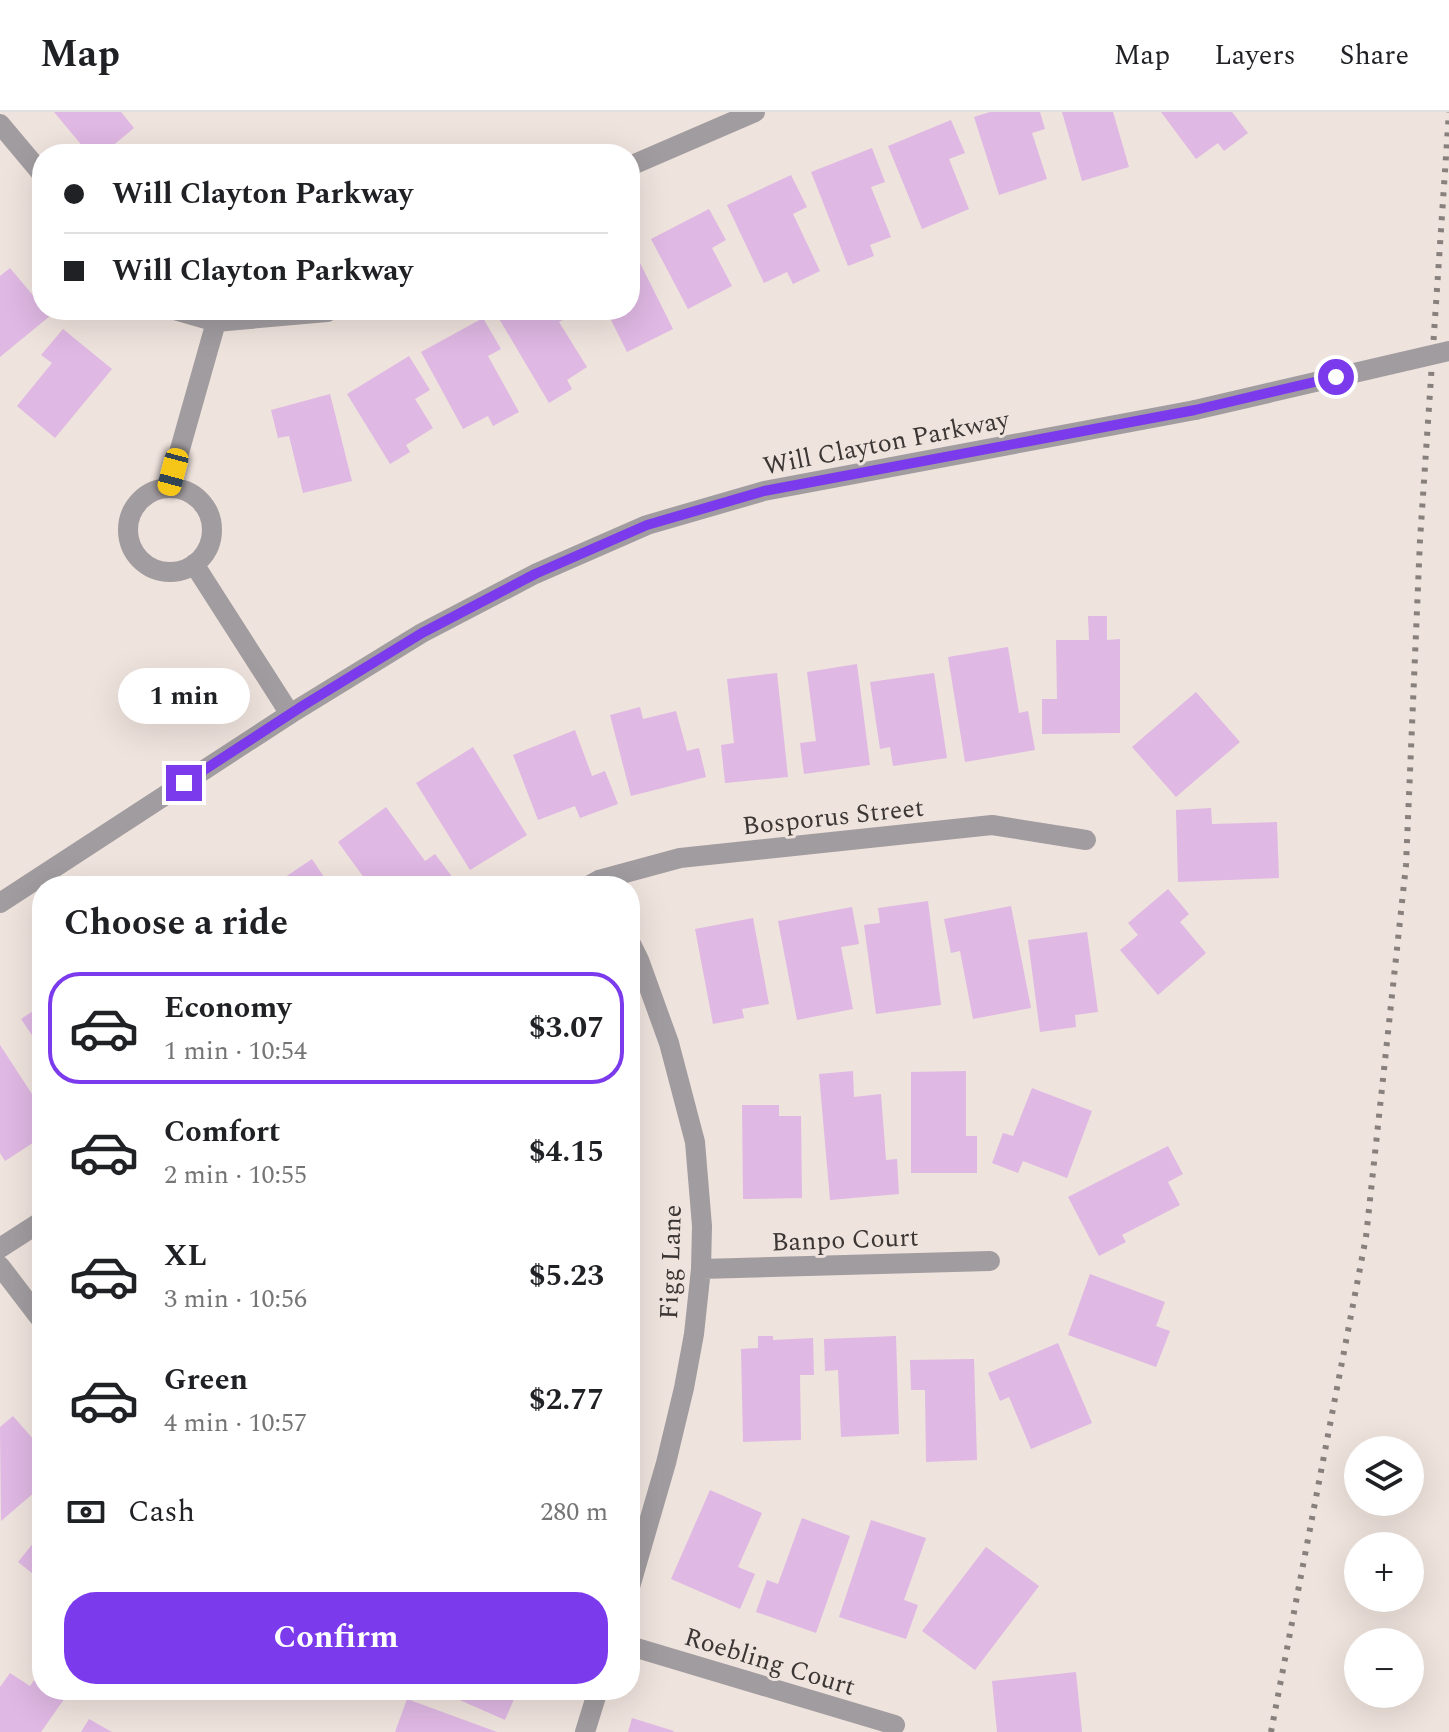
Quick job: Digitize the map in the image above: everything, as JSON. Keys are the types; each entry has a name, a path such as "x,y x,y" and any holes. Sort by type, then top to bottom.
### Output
{"street":[{"path":"640,162 755,112"},
{"path":"0,124 32,162"},
{"path":"209,320 238,320"},
{"path":"169,488 216,322"},
{"name":"Will Clayton Parkway","path":"41,876 290,714 422,633 535,574 647,525 764,491 1195,410 1449,351"},
{"path":"169,488 182,490 204,505 212,530 210,543 194,564 167,572 141,561 133,549 129,521 134,508 144,497 169,488"},
{"path":"194,564 290,714"},
{"name":"Bosporus Street","path":"622,876 680,858 992,825 1086,840"},
{"name":"Will Clayton Parkway","path":"0,903 32,882"},
{"name":"Figg Lane","path":"640,963 669,1043 695,1142 702,1226 694,1334 684,1388 640,1553"},
{"path":"0,1248 32,1227"},
{"name":"Banpo Court","path":"701,1269 990,1261"},
{"path":"0,1266 32,1308"},
{"name":"Roebling Court","path":"640,1649 895,1725"},
{"path":"585,1732 595,1700"}],"building":[{"path":"54,112 121,112 134,128 115,144 81,144"},
{"path":"990,112 1040,112 1045,129 1032,133 1047,179 999,195 974,117"},
{"path":"1062,112 1113,112 1129,167 1082,181"},
{"path":"1161,112 1232,112 1248,133 1224,151 1218,143 1196,159"},
{"path":"951,120 965,153 949,159 969,209 922,229 888,146"},
{"path":"872,148 885,182 871,187 891,237 870,245 874,256 848,266 811,172"},
{"path":"791,175 807,207 793,214 820,271 793,284 787,272 764,283 727,205"},
{"path":"709,209 726,240 712,248 732,286 688,309 651,239"},
{"path":"640,263 673,329 627,352 611,320 640,320"},
{"path":"10,268 32,294 32,320 45,320 0,357 0,276"},
{"path":"484,320 501,349 488,356 519,412 493,426 488,416 463,429 421,352"},
{"path":"500,320 562,320 559,322 587,367 567,380 572,389 549,403"},
{"path":"63,329 112,369 55,438 17,406 52,363 41,355"},
{"path":"409,356 430,390 415,399 433,428 406,445 410,452 390,464 347,394"},
{"path":"330,394 352,481 303,493 289,436 278,438 271,410"},
{"path":"1088,616 1107,616 1107,640 1120,639 1120,733 1042,734 1042,699 1057,699 1056,640 1089,640"},
{"path":"1008,647 1019,713 1028,711 1035,750 965,762 948,657"},
{"path":"857,664 870,765 804,774 800,743 816,741 807,672"},
{"path":"777,673 788,777 725,783 721,745 734,743 727,679"},
{"path":"934,673 947,758 893,766 890,747 880,749 870,682"},
{"path":"1196,692 1240,742 1176,797 1132,747"},
{"path":"640,707 643,719 676,711 687,751 699,748 706,777 631,796 610,715"},
{"path":"575,730 592,776 605,771 618,804 580,818 575,806 538,820 513,755"},
{"path":"473,747 527,835 470,870 416,783"},
{"path":"386,807 425,861 435,854 452,876 363,876 338,842"},
{"path":"1211,808 1212,824 1277,822 1279,878 1178,882 1176,810"},
{"path":"312,859 323,876 287,876"},
{"path":"1168,889 1189,914 1180,922 1206,953 1158,995 1120,950 1138,935 1128,923"},
{"path":"928,901 941,1005 876,1014 864,925 880,923 878,908"},
{"path":"1011,906 1031,1008 973,1019 960,951 951,953 944,919"},
{"path":"852,907 859,944 841,947 853,1009 797,1020 778,921"},
{"path":"753,918 769,1004 742,1009 744,1018 713,1024 695,929"},
{"path":"1087,932 1098,1012 1075,1015 1076,1027 1040,1032 1028,940"},
{"path":"32,1012 32,1035 21,1019"},
{"path":"0,1045 32,1094 32,1143 5,1161 0,1153"},
{"path":"853,1071 854,1097 881,1094 886,1160 897,1159 899,1194 830,1200 819,1074"},
{"path":"966,1071 966,1136 977,1136 977,1173 911,1173 911,1072"},
{"path":"1032,1088 1092,1111 1067,1178 1023,1161 1018,1173 992,1163 1003,1133 1013,1136"},
{"path":"742,1105 779,1105 779,1116 801,1116 802,1198 743,1199"},
{"path":"1168,1146 1183,1174 1168,1182 1180,1205 1122,1235 1126,1242 1099,1256 1068,1197"},
{"path":"1090,1274 1165,1302 1156,1326 1170,1331 1156,1367 1068,1335"},
{"path":"758,1336 773,1336 773,1340 813,1338 814,1375 800,1375 801,1440 743,1442 741,1349 758,1348"},
{"path":"896,1336 899,1434 841,1437 838,1370 825,1371 824,1339"},
{"path":"1058,1343 1092,1423 1031,1449 1009,1397 1000,1401 988,1373"},
{"path":"974,1359 977,1460 926,1462 925,1390 911,1390 910,1360"},
{"path":"13,1416 32,1438 32,1495 1,1521 0,1427"},
{"path":"710,1490 762,1513 738,1567 755,1574 740,1609 671,1579"},
{"path":"802,1518 850,1536 816,1633 756,1612 767,1580 778,1584"},
{"path":"871,1520 926,1538 904,1600 918,1605 906,1639 839,1617"},
{"path":"32,1544 32,1573 18,1562"},
{"path":"986,1547 1039,1586 975,1670 922,1631"},
{"path":"1076,1672 1082,1732 997,1732 992,1681"},
{"path":"10,1673 30,1686 32,1683 32,1700 63,1700 41,1732 0,1732 0,1687"},
{"path":"407,1700 410,1700 497,1732 395,1732"},
{"path":"460,1700 514,1700 505,1720"},
{"path":"632,1718 674,1731 628,1732"},
{"path":"89,1719 112,1732 81,1732"}],"railway":[{"path":"1271,1732 1366,1237 1406,865 1420,540 1449,112"}],"route":[{"path":"184,783 422,633 535,574 647,525 764,491 1195,410 1336,377"}]}
